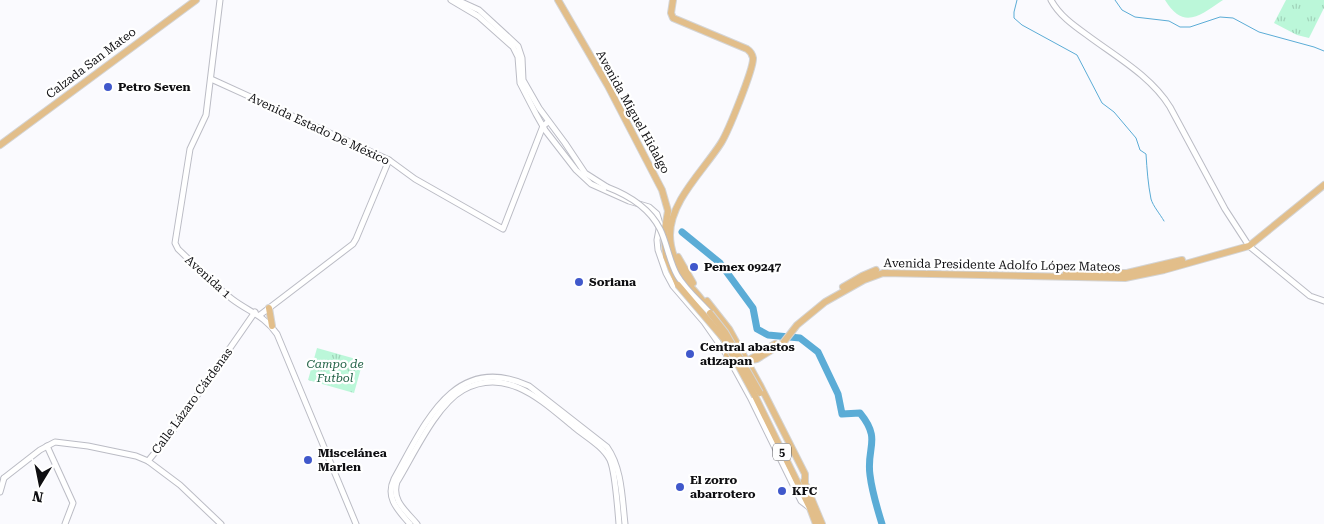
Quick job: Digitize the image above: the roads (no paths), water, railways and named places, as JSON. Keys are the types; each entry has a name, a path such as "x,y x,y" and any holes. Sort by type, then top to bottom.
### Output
{"main road":[{"name":"Calzada San Mateo","path":"0,144 196,0"},
{"name":"Avenida Miguel Hidalgo","path":"558,0 660,184 668,210 664,234 666,256 675,285 724,339 759,392 816,524"},
{"path":"673,0 671,13 673,18 747,48 752,52 753,58 745,84 722,141 692,183 674,212 671,223 670,236 678,266 710,313"},
{"name":"Avenida Presidente Adolfo López Mateos","path":"1248,244 1324,179"},
{"name":"Avenida Presidente Adolfo López Mateos","path":"748,362 758,359 779,346 797,319 819,301 862,276 880,269 1127,273 1149,269 1248,244 1324,185"},
{"path":"667,203 673,207 680,203"},
{"path":"657,242 664,234 660,224"},
{"path":"673,249 689,277 729,329 756,378 759,392"},
{"path":"666,273 673,276"},
{"path":"269,308 272,326"},
{"name":"Avenida Miguel Hidalgo","path":"710,313 725,332 759,392 805,483 822,524"},
{"path":"716,339 727,339 729,329"},
{"name":"Avenida Presidente Adolfo López Mateos","path":"748,362 787,336"},
{"path":"727,355 738,361 748,362"},
{"path":"756,378 758,359"},
{"path":"740,379 743,367 748,362"},
{"path":"748,393 749,388 753,384 758,384 759,392"}],"street":[{"name":"Avenida 1","path":"220,0 206,115 190,149 175,243 178,249 212,282 234,300 272,326 356,524"},
{"path":"450,0 478,16 516,52 519,62 518,78 520,83 543,126 576,170 598,188 649,207 657,214 660,224 657,242 660,259 666,273 727,355 748,393 801,501 810,508"},
{"name":"Avenida Miguel Hidalgo","path":"457,0 479,10 518,46 522,58 524,80 548,122 566,143 585,173 607,187 624,193 635,200 655,221 660,229 678,277 710,313"},
{"path":"1051,0 1065,18 1133,69 1160,92 1225,209 1248,244 1310,296 1324,301"},
{"name":"Avenida Estado De México","path":"211,79 389,160 415,179 503,229 543,126"},
{"path":"543,126 548,122"},
{"name":"Calle Lázaro Cárdenas","path":"47,446 55,442 75,444 136,456 148,461 171,433 257,314 269,308 353,244 389,160"},
{"path":"657,242 666,256"},
{"path":"410,524 391,500 390,490 394,479 428,420 444,398 451,392 466,383 484,378 495,378 514,380 536,390 607,447 614,456 617,467 625,524"},
{"path":"417,524 396,498 397,482 439,413 450,400 467,388 493,382 510,384 532,394 603,450 612,466 619,524"},
{"path":"0,492 4,478 47,446 73,503 66,524"},
{"path":"148,461 193,496 221,524"},
{"path":"0,472 4,478"}],"waterway":[{"path":"1017,0 1014,18 1022,25 1077,55 1102,103 1114,112 1136,138 1140,150 1146,154 1151,199 1164,221"},
{"path":"1115,0 1122,10 1135,17 1169,21 1180,27 1190,27 1220,17 1233,18 1259,32 1324,51"},
{"path":"682,232 720,263 753,308 757,329 768,335 800,338 818,352 838,394 842,414 860,413 867,422 872,437 869,465 871,481 882,524"}],"place":[{"name":"Petro Seven","path":"108,87"},
{"name":"Pemex 09247","path":"694,267"},
{"name":"Soriana","path":"579,282"},
{"name":"Central abastos atizapan","path":"690,354"},
{"name":"Miscelánea Marlen","path":"308,460"},
{"name":"El zorro abarrotero","path":"680,487"},
{"name":"KFC","path":"782,491"}],"park label":[{"name":"Campo de Futbol","path":"335,371"}]}
